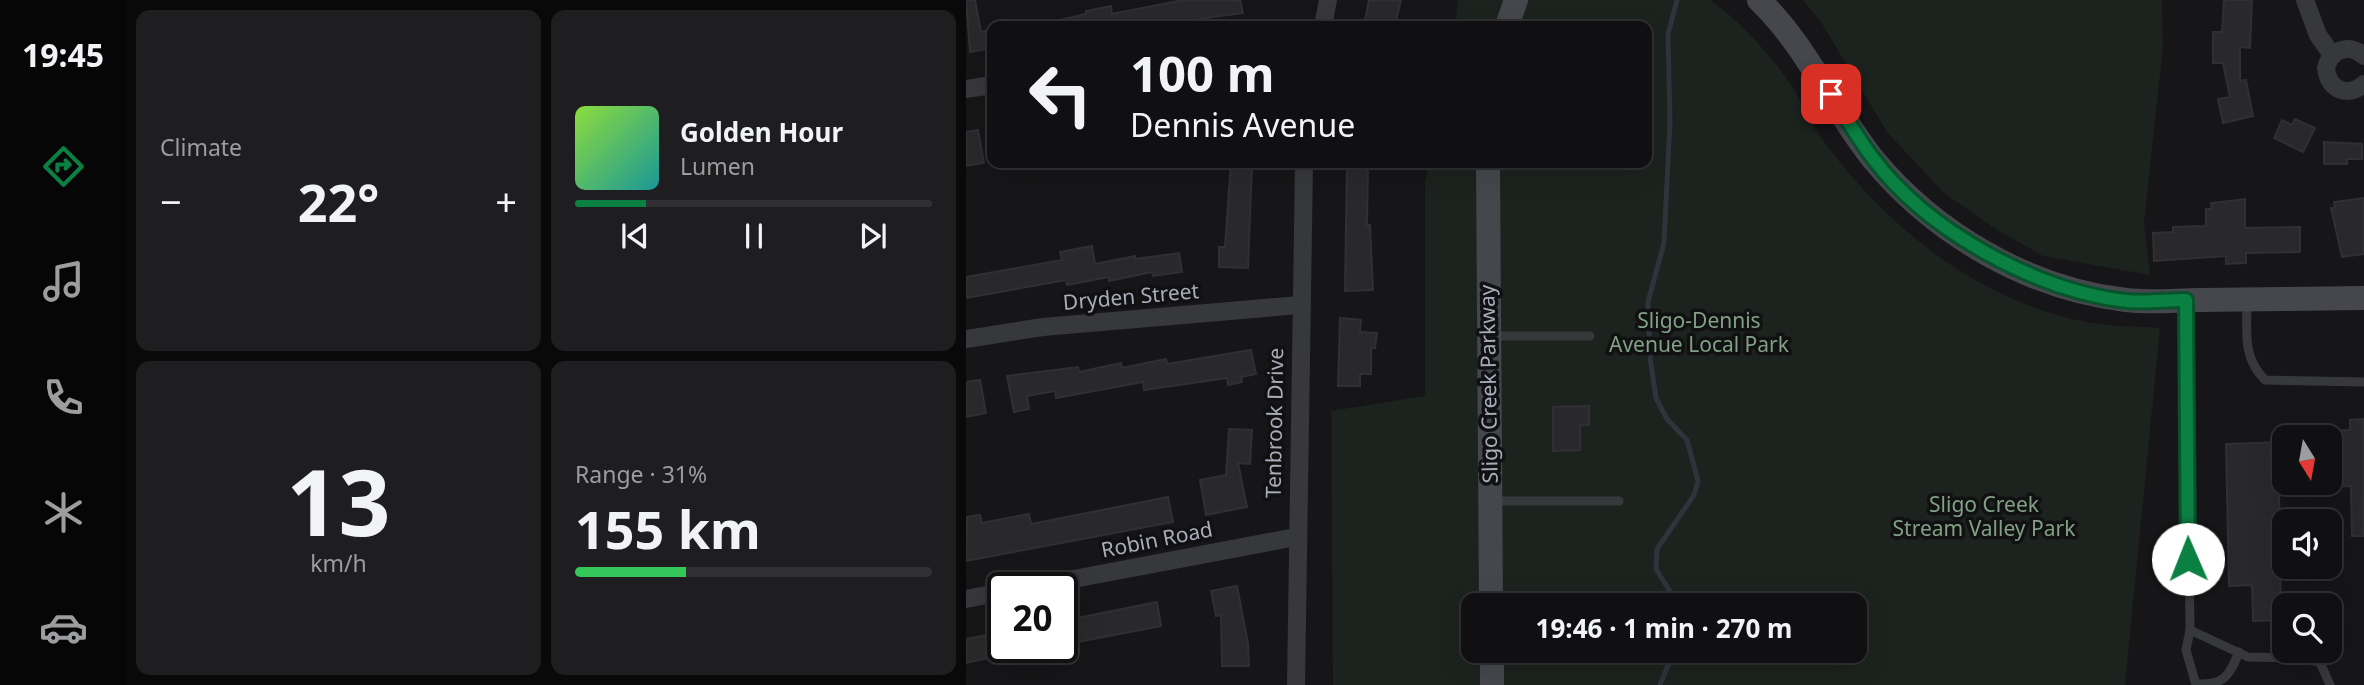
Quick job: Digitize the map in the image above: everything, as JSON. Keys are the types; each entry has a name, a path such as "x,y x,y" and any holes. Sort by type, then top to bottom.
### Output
{"street":[{"path":"1325,21 1328,0"},
{"path":"1509,21 1516,0"},
{"path":"1759,0 1803,51 1872,158 1910,198 1959,237 2000,261 2053,284 2126,301 2364,298"},
{"path":"2305,0 2318,35 2332,55"},
{"path":"2364,56 2351,49 2332,55 2326,68 2335,88 2349,92 2364,84"},
{"path":"966,89 987,86"},
{"name":"Tenbrook Drive","path":"1296,685 1296,537 1304,168"},
{"name":"Sligo Creek Parkway","path":"1488,168 1492,593"},
{"name":"Dryden Street","path":"966,339 1043,327 1300,305"},
{"name":"Robin Road","path":"1078,578 1296,537"},
{"path":"966,599 987,595"},
{"path":"1492,663 1492,685"}],"lane":[{"path":"2247,299 2248,348 2252,367 2265,380 2364,382"},
{"path":"2186,300 2190,630 2186,650 2196,684 2214,685 2231,673 2239,652"},
{"path":"1489,336 1590,336"},
{"path":"1491,501 1619,501"},
{"path":"2190,630 2248,657 2297,658 2320,662 2330,685"}],"green space":[{"path":"1458,0 1710,0 1752,36 1770,57 1792,86 1817,132 1847,171 1905,230 1937,255 2008,297 2046,312 2095,324 2160,328 2125,685 1333,685 1331,411 1425,396 1425,181 1429,168 1652,168 1652,21 1456,21"},
{"path":"1803,0 2162,0 2163,46 2144,223 2150,275 2043,256 1996,229 1944,193 1887,132 1821,22"}],"building":[{"path":"966,0 975,0 981,32 987,31 987,49 970,52"},
{"path":"1183,0 1240,0 1243,13 1185,21 1060,20 1111,6 1112,14"},
{"path":"1369,0 1401,0 1396,21 1365,21"},
{"path":"2224,0 2252,0 2250,48 2240,47 2240,81 2246,80 2253,116 2223,123 2218,99 2230,97 2223,63 2213,63 2213,32 2222,32"},
{"path":"2295,119 2315,128 2303,152 2274,138 2282,120 2292,125"},
{"path":"978,130 984,163 966,166 966,132"},
{"path":"2324,142 2362,144 2362,159 2347,159 2347,164 2324,164"},
{"path":"1231,168 1252,168 1248,268 1219,267 1219,247 1225,247"},
{"path":"1347,168 1368,168 1367,225 1370,225 1373,290 1345,291"},
{"path":"2364,198 2364,254 2342,257 2331,208 2335,208 2334,202"},
{"path":"2245,199 2245,228 2300,227 2300,252 2246,253 2246,263 2226,264 2226,256 2154,261 2153,233 2173,232 2173,227 2206,226 2206,209 2212,209 2211,203"},
{"path":"1092,246 1095,264 1135,256 1135,259 1179,253 1182,272 1153,276 1152,272 1109,281 1109,277 1067,285 1066,280 966,298 966,277 1062,260 1060,252"},
{"path":"1340,318 1361,320 1360,332 1377,333 1375,348 1371,348 1371,374 1360,374 1360,386 1338,386"},
{"path":"1251,350 1256,374 1241,377 1242,382 1228,385 1227,378 1144,390 1143,382 1056,398 1055,391 1027,396 1029,409 1014,412 1007,376 1078,367 1079,372 1121,363 1122,368 1166,359 1167,364"},
{"path":"980,380 986,413 966,417 966,382"},
{"path":"1589,406 1589,425 1580,425 1580,450 1553,451 1553,407"},
{"path":"2364,419 2364,536 2352,536 2351,486 2342,486 2342,430 2350,430 2350,420"},
{"path":"1229,429 1252,430 1250,464 1238,463 1247,507 1206,515 1200,480 1226,475"},
{"path":"2272,442 2272,495 2279,495 2279,509 2272,509 2272,579 2280,579 2281,593 2272,593 2272,620 2253,621 2252,585 2229,586 2226,444"},
{"path":"1168,497 1173,522 966,561 967,517 980,515 982,523 1029,514 1031,524"},
{"path":"1237,586 1248,643 1249,666 1222,666 1221,615 1216,616 1211,591"},
{"path":"1157,602 1161,626 1078,642 1078,618"},
{"path":"987,635 987,658 966,663 966,639"}],"waterway":[{"path":"1671,593 1656,569 1657,549 1694,495 1698,481 1687,440 1667,419 1656,398 1650,357 1648,302 1664,243 1670,122 1668,34 1677,0"},
{"path":"1660,685 1669,663"}],"route":[{"path":"1831,94 1872,158 1910,198 1959,237 2000,261 2053,284 2126,301 2186,300 2188,559"}],"park label":[{"name":"Sligo-Dennis Avenue Local Park","path":"1699,333"},
{"name":"Sligo Creek Stream Valley Park","path":"1984,517"}]}
